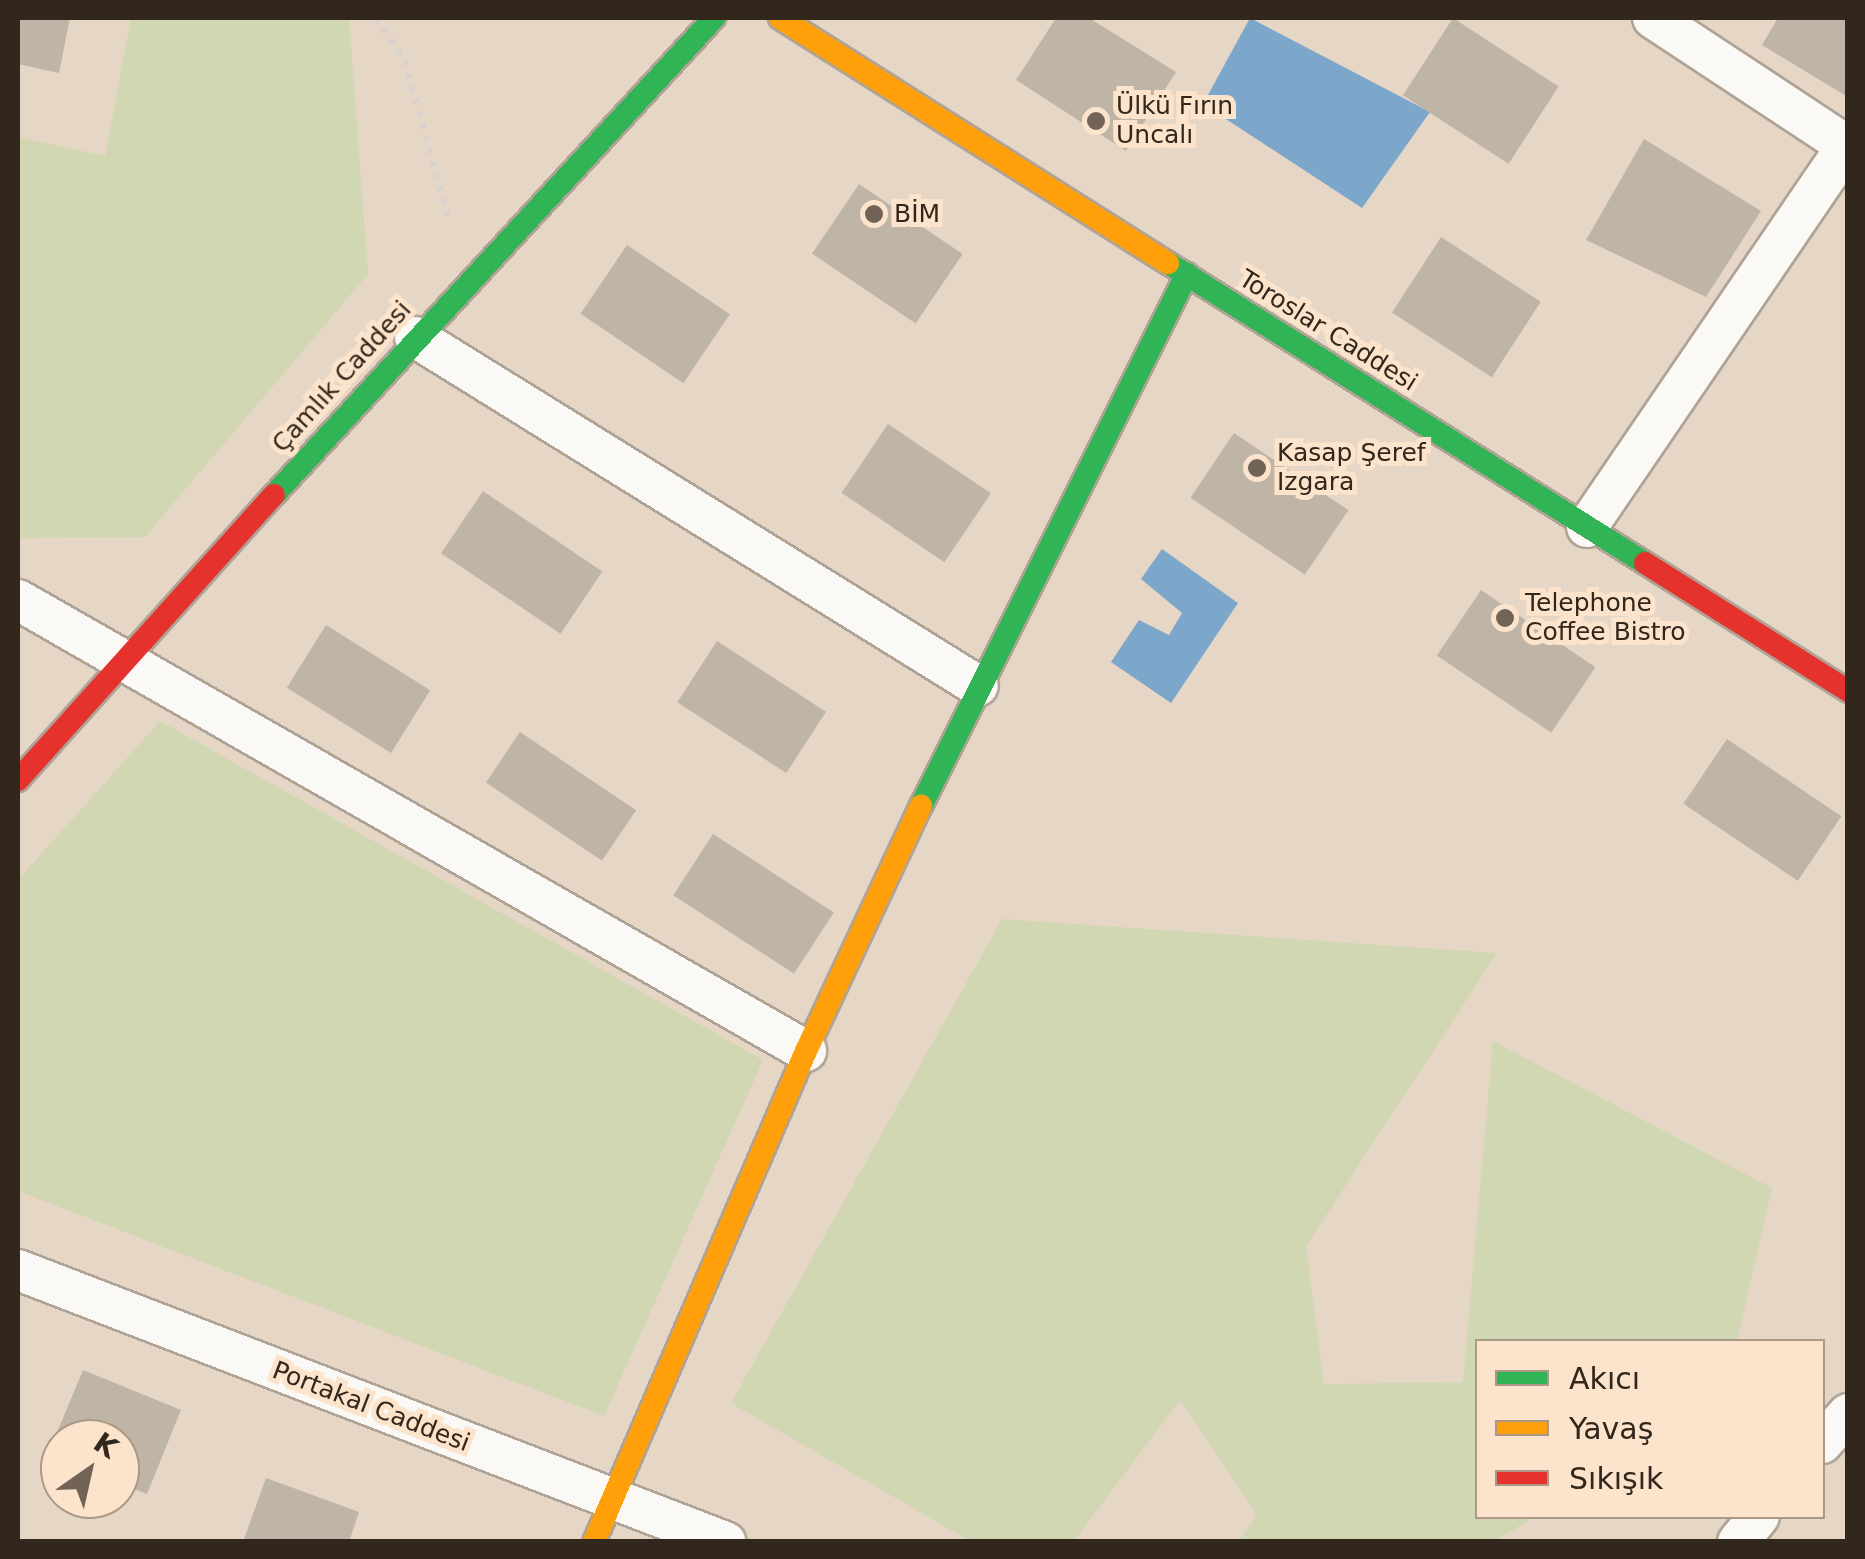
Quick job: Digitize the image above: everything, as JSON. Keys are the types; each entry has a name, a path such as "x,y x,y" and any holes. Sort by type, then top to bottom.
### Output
{"street":[{"name":"Çamlık Caddesi","path":"18,780 415,336 714,18"},
{"name":"Toroslar Caddesi","path":"780,18 1848,690"},
{"path":"1587,526 1847,146 1653,18"},
{"path":"594,1542 806,1051 978,686 1186,274"},
{"path":"415,336 978,686"},
{"path":"18,600 806,1051"},
{"name":"Portakal Caddesi","path":"18,1270 726,1542"},
{"path":"1825,1440 1848,1414"},
{"path":"1738,1542 1757,1519"}],"path":[{"path":"376,18 405,61 448,218"}],"green space":[{"path":"131,18 349,18 368,274 145,537 18,538 18,137 105,156"},
{"path":"160,721 763,1060 604,1416 18,1191 18,880"},
{"path":"1002,919 1497,953 1306,1246 1324,1384 1463,1382 1493,1041 1772,1188 1737,1339 1475,1339 1475,1519 1531,1519 1495,1541 1239,1541 1257,1515 1180,1400 1074,1541 970,1541 731,1403"}],"water":[{"path":"1250,18 1430,112 1362,208 1203,104"},
{"path":"1162,549 1238,603 1171,703 1111,662 1139,620 1169,635 1182,613 1141,579"}],"building":[{"path":"18,18 70,18 59,73 18,64"},
{"path":"1056,18 1089,18 1176,72 1126,151 1016,80"},
{"path":"1453,18 1559,87 1509,164 1403,95"},
{"path":"1778,18 1848,18 1848,97 1762,45"},
{"path":"1644,139 1761,211 1706,297 1586,240"},
{"path":"859,184 963,254 916,324 812,254"},
{"path":"1441,237 1541,302 1492,377 1392,312"},
{"path":"627,245 730,314 683,383 581,314"},
{"path":"888,424 991,493 944,562 842,493"},
{"path":"1234,433 1348,510 1305,575 1190,498"},
{"path":"483,491 602,572 560,634 441,553"},
{"path":"1481,590 1595,667 1551,733 1437,655"},
{"path":"326,625 430,690 391,753 287,688"},
{"path":"717,641 826,712 786,773 677,702"},
{"path":"520,732 636,810 602,861 486,783"},
{"path":"1727,739 1841,816 1798,881 1683,804"},
{"path":"713,834 834,912 794,974 673,895"},
{"path":"83,1370 181,1410 147,1494 140,1491 140,1419 63,1419"},
{"path":"266,1478 359,1512 349,1542 243,1542"}],"traffic: fast":[{"path":"274,495 714,18"},
{"path":"1168,263 1645,563"},
{"path":"921,806 1187,274"}],"traffic: slow":[{"path":"780,18 1168,263"},
{"path":"594,1542 806,1051 921,806"}],"traffic: jam":[{"path":"18,780 274,495"},
{"path":"1645,563 1848,691"}],"place":[{"name":"Ülkü Fırın Uncalı","path":"1096,121"},
{"name":"BİM","path":"874,214"},
{"name":"Kasap Şeref Izgara","path":"1257,468"},
{"name":"Telephone Coffee Bistro","path":"1505,618"}]}
